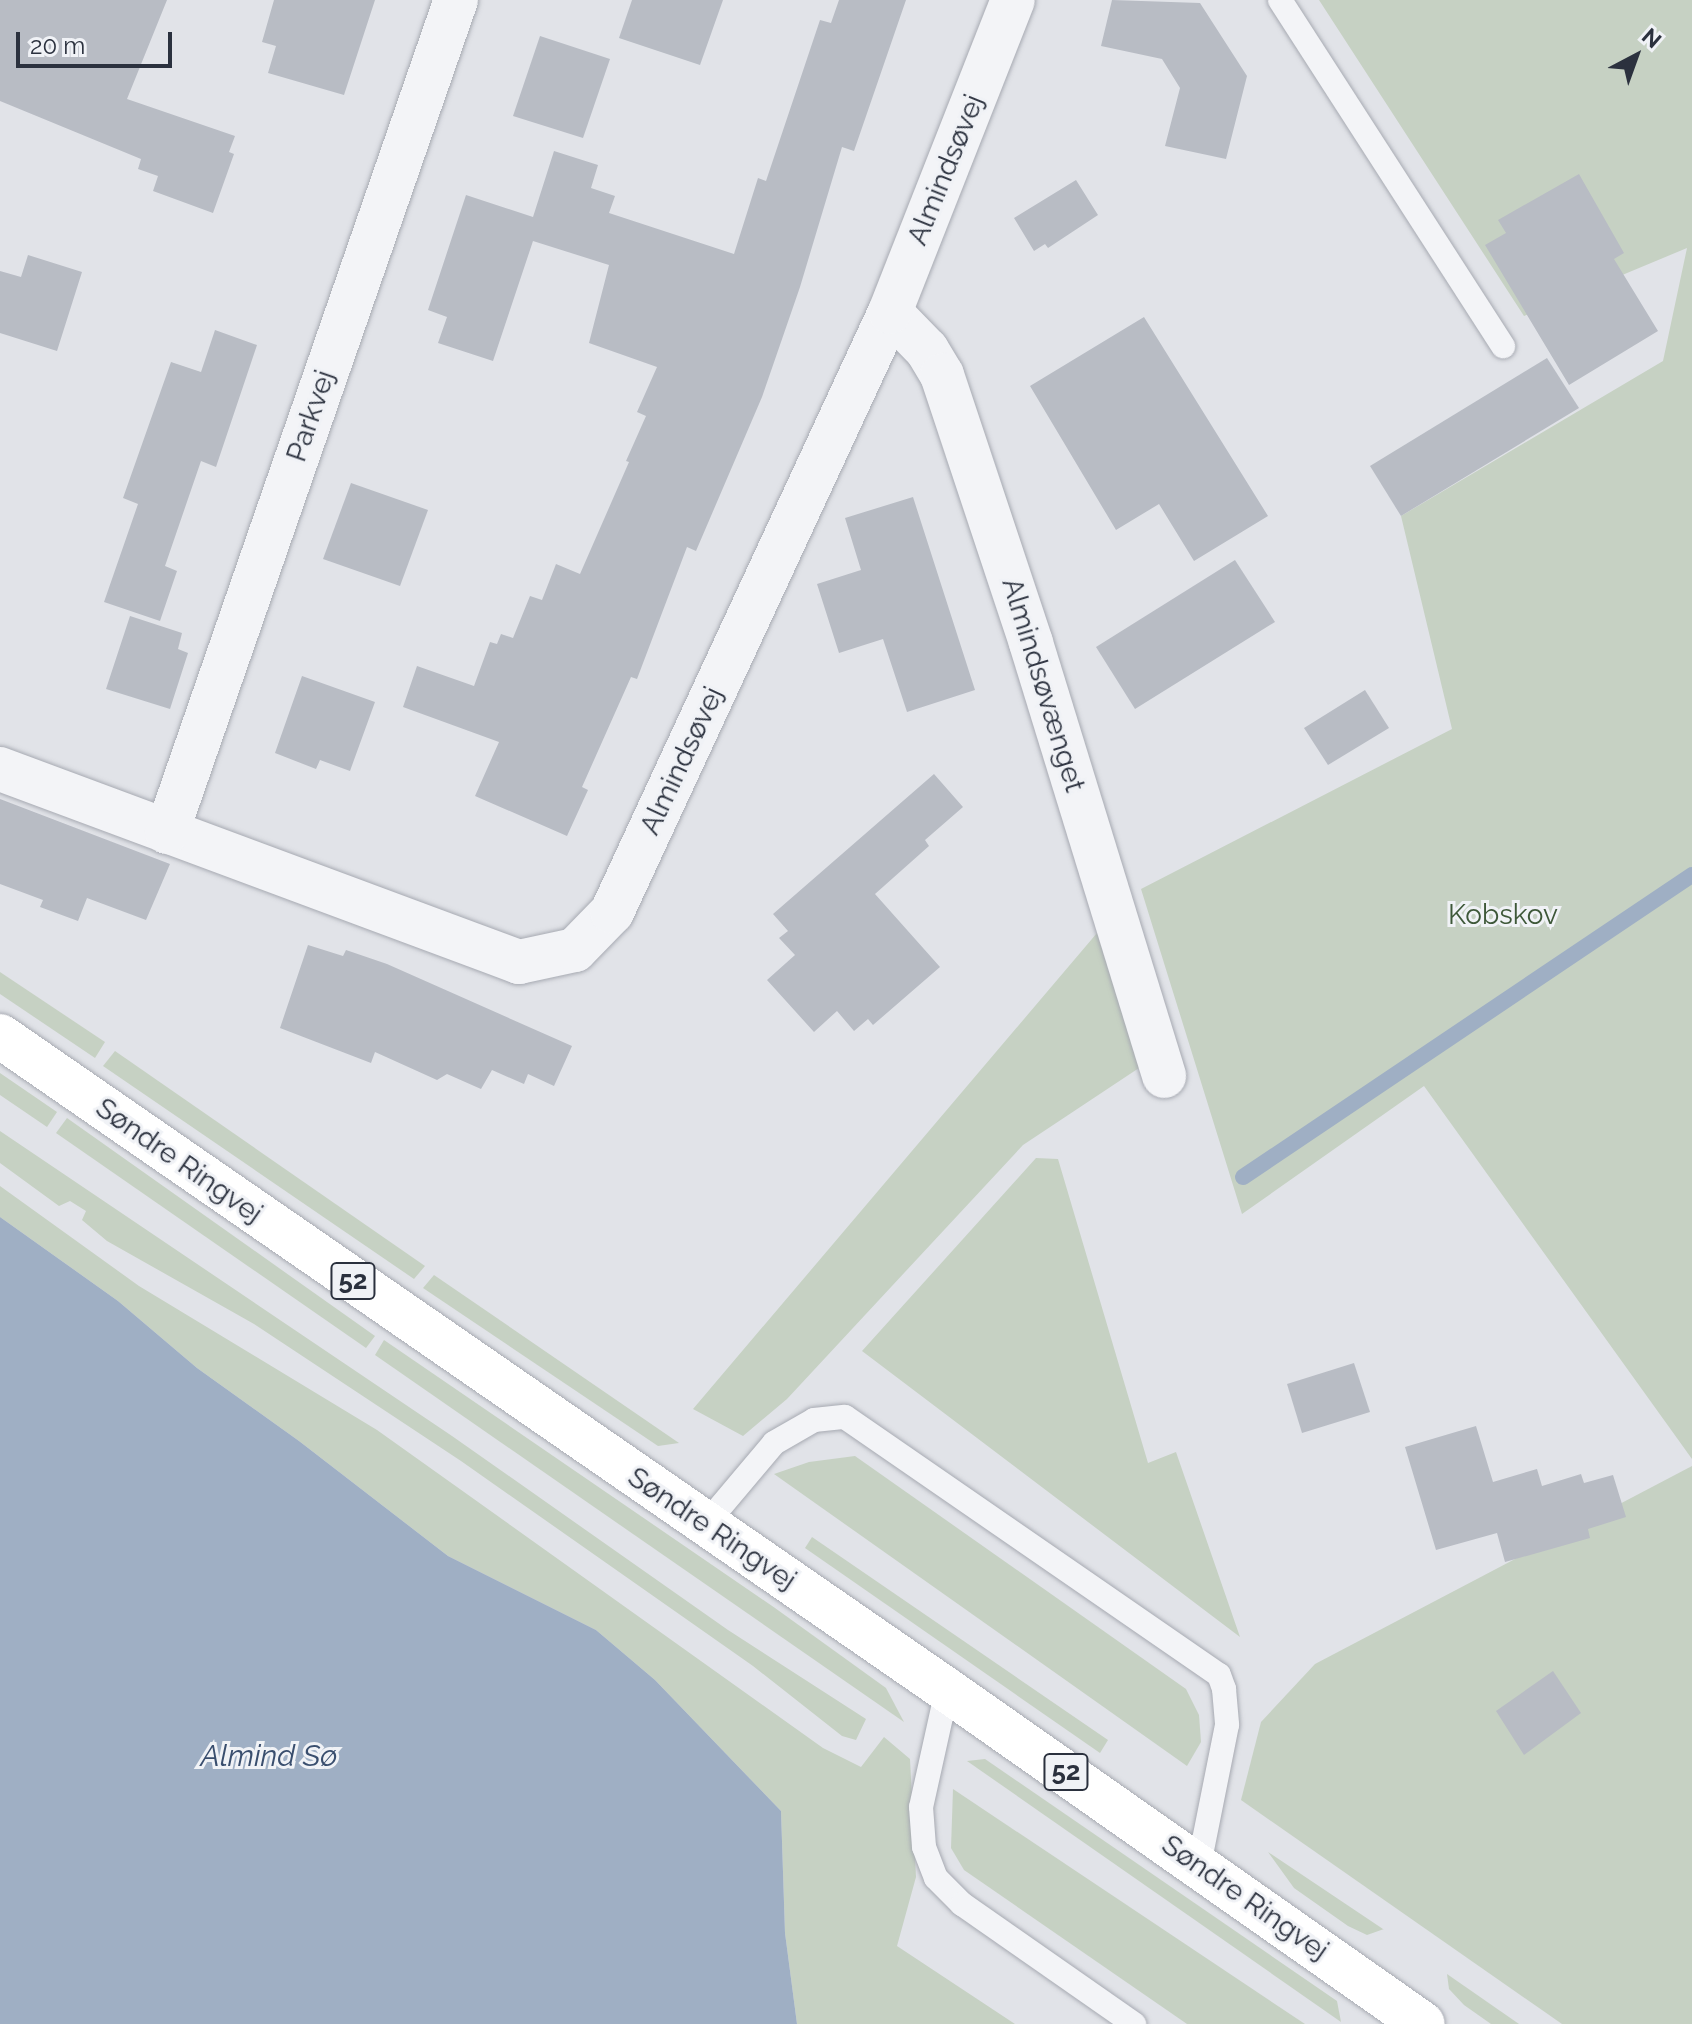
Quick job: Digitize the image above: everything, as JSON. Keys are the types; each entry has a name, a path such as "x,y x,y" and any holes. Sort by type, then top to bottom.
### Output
{"main road":[{"name":"Søndre Ringvej","path":"0,1036 1199,1865 1406,2020"}],"street":[{"name":"Parkvej","path":"167,832 456,0"},
{"name":"Almindsøvej","path":"0,769 519,962 575,950 612,912 890,312 1013,0"},
{"name":"Almindsøvænget","path":"890,312 927,350 942,375 956,412 1164,1076"}],"lane":[{"path":"1280,0 1503,346"},
{"path":"705,1525 774,1443 814,1420 845,1417 858,1425 1219,1675 1224,1689 1227,1725 1199,1865"},
{"path":"947,1690 921,1807 924,1847 936,1878 962,1904 1134,2024"}],"green space":[{"name":"Kobskov","path":"1319,0 1692,0 1692,1459 1424,1086 1242,1214 1141,889 1452,729 1401,516 1663,361 1687,248 1524,316"},
{"path":"1097,933 1139,1068 1023,1145 787,1399 743,1436 693,1409"},
{"path":"0,972 105,1042 95,1058 0,994"},
{"path":"115,1051 425,1266 414,1279 103,1066"},
{"path":"0,1073 57,1112 47,1127 0,1095"},
{"path":"67,1118 375,1336 366,1348 56,1133"},
{"path":"0,1131 452,1436 728,1630 866,1719 856,1740 842,1736 753,1666 461,1461 254,1324 107,1241 82,1220 86,1211 70,1201 59,1206 0,1163"},
{"path":"1036,1158 1058,1159 1148,1463 1176,1452 1240,1637 862,1351"},
{"path":"0,1186 139,1286 377,1430 823,1748 861,1767 884,1737 910,1759 916,1877 897,1946 1015,2024 797,2024 785,1933 781,1811 655,1680 596,1630 448,1556 299,1441 197,1368 118,1301 0,1217"},
{"path":"434,1275 679,1443 658,1446 423,1288"},
{"path":"384,1340 775,1608 886,1688 904,1722 375,1355"},
{"path":"855,1456 1186,1689 1199,1715 1201,1742 1187,1766 774,1474 809,1462"},
{"path":"1692,1466 1692,2024 1562,2024 1241,1800 1261,1722 1315,1664"},
{"path":"812,1537 1108,1740 1100,1753 805,1548"},
{"path":"985,1759 1337,2001 1341,2022 967,1761"},
{"path":"953,1789 1305,2024 1187,2024 964,1870 951,1848"},
{"path":"1268,1852 1384,1929 1367,1935 1348,1926 1294,1888"},
{"path":"1447,1974 1519,2024 1491,2024 1464,2005 1449,1989"}],"water":[{"name":"Almind Sø","path":"0,1217 118,1301 197,1368 299,1441 448,1556 596,1630 655,1680 781,1811 785,1933 797,2024 0,2024"}],"building":[{"path":"0,0 167,0 127,99 235,136 229,152 234,154 213,213 153,191 158,176 138,169 141,159 0,101"},
{"path":"274,0 375,0 344,95 268,73 276,46 262,42"},
{"path":"632,0 723,0 700,65 619,38"},
{"path":"839,0 906,0 854,151 842,147 800,287 762,397 696,551 687,547 637,679 631,677 582,787 588,790 567,836 475,796 499,742 403,707 417,666 474,686 490,642 497,644 501,634 513,638 530,596 542,600 556,564 580,574 629,462 626,461 646,416 637,412 657,367 589,343 609,265 533,241 493,361 438,343 447,317 428,310 466,195 533,217 554,151 598,165 591,188 615,196 609,213 734,254 758,178 766,181 820,20 831,23"},
{"path":"1112,0 1200,3 1247,76 1226,159 1165,146 1180,88 1162,59 1101,46"},
{"path":"540,36 610,59 583,138 513,116"},
{"path":"1579,174 1624,253 1614,259 1658,331 1569,385 1485,245 1506,233 1498,220"},
{"path":"1076,180 1098,215 1048,248 1045,244 1034,251 1014,218"},
{"path":"28,255 82,272 57,351 0,333 0,271 21,277"},
{"path":"1144,317 1268,516 1194,561 1159,504 1116,530 1030,386"},
{"path":"215,330 257,345 216,467 201,461 165,566 177,571 160,621 104,602 138,504 123,498 171,362 201,372"},
{"path":"1547,358 1579,408 1401,516 1370,466"},
{"path":"351,483 428,510 400,586 323,559"},
{"path":"913,497 975,690 907,712 883,639 839,653 817,584 861,570 845,518"},
{"path":"1235,560 1275,622 1135,709 1096,647"},
{"path":"130,616 182,633 178,649 188,653 170,709 106,689"},
{"path":"302,676 375,702 350,771 320,760 316,769 275,753"},
{"path":"1365,690 1389,728 1328,765 1304,728"},
{"path":"934,774 963,807 925,840 929,846 875,894 940,967 873,1025 868,1019 854,1031 837,1011 814,1032 767,980 795,955 779,938 788,931 773,914"},
{"path":"0,799 170,864 146,920 87,898 78,921 40,907 43,900 0,884"},
{"path":"308,945 343,956 346,950 387,964 572,1046 554,1086 528,1074 524,1084 492,1070 481,1089 447,1074 437,1080 375,1052 371,1063 280,1028"},
{"path":"1354,1363 1370,1412 1302,1433 1287,1384"},
{"path":"1476,1426 1493,1482 1537,1469 1542,1486 1581,1474 1584,1483 1613,1475 1626,1517 1588,1529 1590,1538 1505,1562 1497,1533 1436,1550 1405,1447"},
{"path":"1553,1671 1581,1713 1524,1755 1496,1711"}],"waterway":[{"path":"1243,1177 1692,875"}]}
